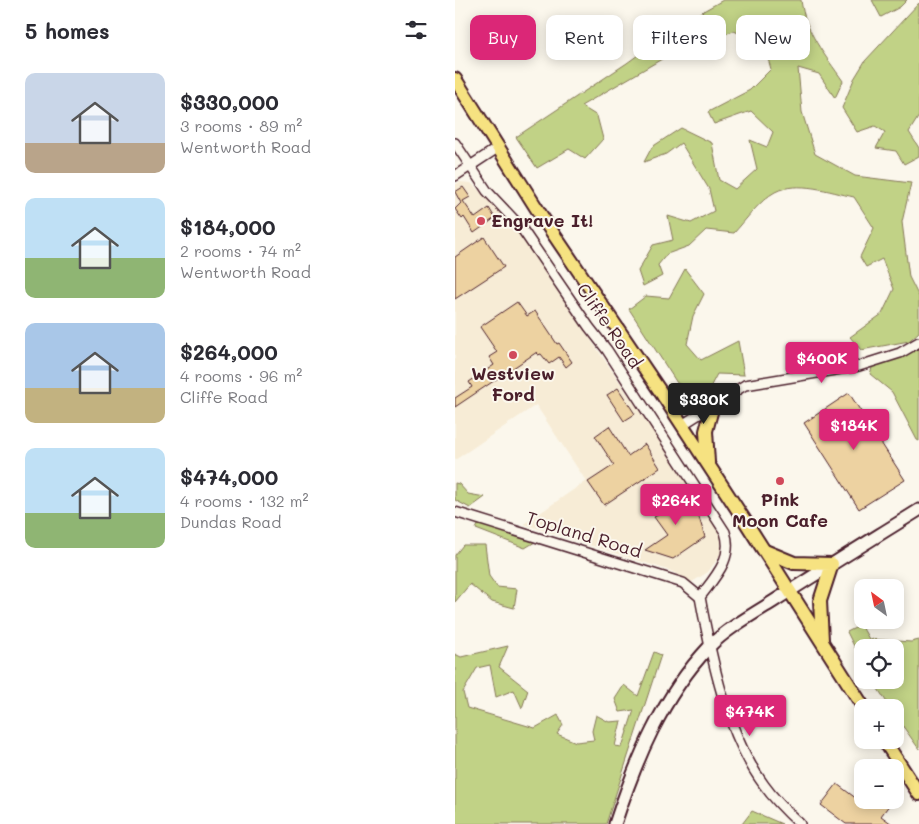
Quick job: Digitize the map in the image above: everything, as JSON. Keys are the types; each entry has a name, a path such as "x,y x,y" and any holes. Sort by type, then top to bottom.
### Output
{"main road":[{"path":"455,79 544,220 709,466 857,699"},
{"path":"664,397 697,407 713,406 706,431 709,466"},
{"path":"764,551 794,564 832,564 820,601 822,642"},
{"path":"890,749 919,794"}],"street":[{"name":"Cliffe Road","path":"455,143 487,192 520,226 607,350 725,532 728,545 727,556 720,570 700,597"},
{"path":"455,176 499,147"},
{"path":"682,425 745,385 859,366 900,354 919,342"},
{"path":"615,824 638,760 651,731 683,677 710,646 789,591 919,510"},
{"name":"Topland Road","path":"455,512 683,583 700,597"},
{"path":"700,597 710,646 731,724 764,785 800,824"}],"shaded area":[{"path":"460,182 471,183 507,217 713,519 721,539 721,554 708,572 692,582 671,571 524,524 586,481 536,405 455,460 455,185"}],"green space":[{"path":"723,0 801,0 804,15 736,15 736,32 726,33 726,15 696,15"},
{"path":"872,0 907,0 900,7 881,17"},
{"path":"919,3 919,116 909,132 919,148 919,156 904,164 896,151 876,148 885,132 875,126 857,132 842,108 854,79 865,61"},
{"path":"810,30 843,81 835,98 819,74 798,68 802,112 815,154 855,176 911,183 902,222 909,277 919,297 919,332 909,341 861,350 850,337 882,314 894,289 882,259 866,267 860,257 874,228 854,197 825,190 794,187 775,192 758,205 734,233 706,230 689,246 667,254 658,265 662,276 643,286 638,271 653,245 673,240 668,216 691,223 714,211 709,189 681,143 666,154 644,162 652,147 681,128 712,143 719,180 735,189 757,169 750,140 767,147 773,132 751,111 714,124 708,112 750,90 771,69 768,60 810,60"},
{"path":"633,59 660,60 581,106 597,116 603,139 585,159 569,149 537,168 516,137"},
{"path":"685,269 704,294 693,316 687,344 701,360 738,341 744,375 717,374 706,395 677,383 629,309 646,296 669,298"},
{"path":"919,343 919,441 892,392 870,374 874,362"},
{"path":"455,483 459,484 468,494 485,497 470,508 455,500"},
{"path":"482,517 520,529 535,542 525,548 476,529"},
{"path":"463,545 485,545 489,576 497,587 517,589 514,608 492,602 470,584 455,602 455,555"},
{"path":"854,628 863,629 869,639 854,639 854,646 847,632"},
{"path":"919,640 919,749 904,728 904,699 885,699 878,689 904,689 904,642"},
{"path":"508,646 499,667 528,690 522,708 514,690 496,697 490,665 477,668 463,692 467,708 535,728 558,715 563,725 557,734 576,742 594,740 592,731 596,715 609,722 621,721 615,746 622,747 634,710 620,712 615,699 624,685 638,696 654,652 661,655 606,824 455,824 455,654 461,657"},
{"path":"752,811 782,824 742,824"}],"building":[{"path":"463,187 470,197 463,201 475,218 489,208 495,218 474,233 464,217 462,219 455,209 461,203 455,192"},
{"path":"484,237 504,267 455,299 455,257"},
{"name":"Westview Ford","path":"517,302 527,316 535,311 557,344 559,343 572,362 566,367 559,357 549,364 537,352 455,407 455,398 472,387 469,382 494,365 489,357 497,352 480,327"},
{"path":"618,388 635,414 624,421 607,395"},
{"path":"849,393 905,480 859,509 804,423"},
{"path":"609,426 628,456 645,444 660,468 604,505 588,482 614,465 595,436"},
{"path":"674,486 694,516 698,514 705,537 673,559 645,550 667,535 654,517 658,515 651,504"},
{"path":"837,784 854,797 854,809 886,809 881,816 892,824 846,824 821,805"}],"place":[{"name":"Engrave It!","path":"481,221"},
{"name":"Westview Ford","path":"513,355"},
{"name":"Pink Moon Cafe","path":"780,481"}]}
